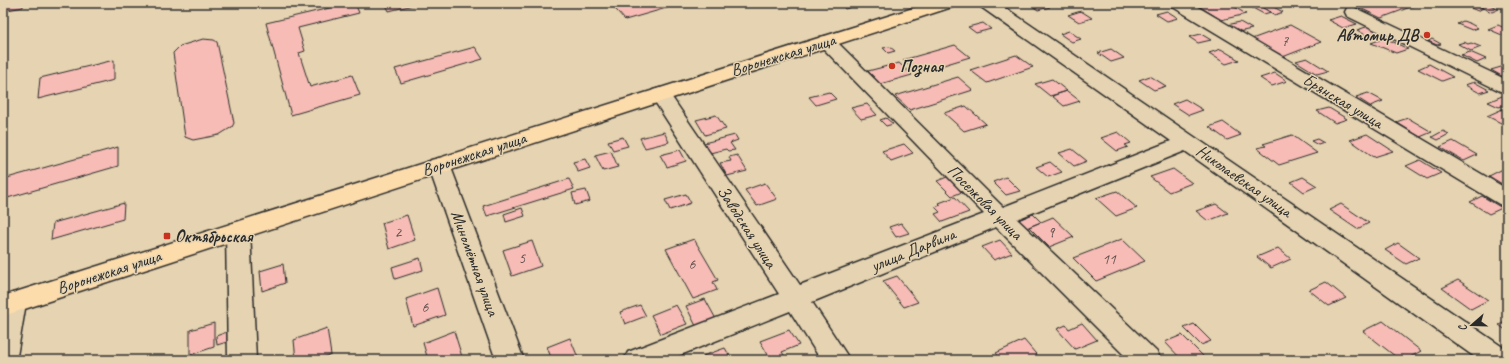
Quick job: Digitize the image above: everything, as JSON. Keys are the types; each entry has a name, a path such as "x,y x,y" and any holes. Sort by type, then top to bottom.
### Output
{"highway":[{"name":"Воронежская улица","path":"8,304 946,3"}],"street":[{"name":"Николаевская улица","path":"987,3 1189,142 1500,360"},
{"name":"Брянская улица","path":"1179,3 1507,199"},
{"path":"1353,12 1507,87"},
{"name":"Поселковая улица","path":"826,41 999,216 1147,360"},
{"name":"Заводская улица","path":"660,94 793,298 836,360"},
{"name":"улица Дарвина","path":"638,360 1189,142"},
{"name":"Миномётная улица","path":"440,165 510,360"},
{"path":"238,230 242,360"},
{"path":"3,356 8,304"}],"building":[{"path":"3,3 23,3 23,7 3,11"},
{"path":"355,3 359,13 298,28 305,51 299,53 310,87 352,75 360,95 291,115 266,23"},
{"path":"385,3 421,3 389,11"},
{"path":"610,3 684,3 625,20"},
{"path":"839,3 847,3 851,7 845,9"},
{"path":"1028,3 1044,3 1050,7 1038,10"},
{"path":"1194,3 1228,3 1246,14 1221,20"},
{"path":"1243,3 1254,3 1271,12 1264,14"},
{"path":"1266,3 1283,12 1275,15 1258,5"},
{"path":"1363,3 1421,3 1381,18 1356,6"},
{"path":"1471,3 1485,3 1499,9 1492,12"},
{"path":"1474,4 1483,8 1478,11 1468,7"},
{"path":"1081,11 1092,18 1079,22 1068,15"},
{"path":"1167,11 1178,18 1167,21 1156,14"},
{"path":"1341,16 1357,24 1343,28 1328,20"},
{"path":"1463,21 1478,28 1472,30 1457,24"},
{"path":"1240,22 1252,29 1238,32 1227,25"},
{"path":"983,23 991,29 976,33 968,27"},
{"path":"1290,25 1321,42 1280,58 1249,40"},
{"path":"1498,25 1507,29 1507,33 1502,35 1488,29"},
{"path":"1369,26 1381,32 1369,37 1357,30"},
{"path":"1069,31 1081,39 1072,42 1060,34"},
{"path":"1201,34 1211,40 1198,43 1189,37"},
{"path":"1385,38 1408,49 1396,53 1371,43"},
{"path":"203,39 214,40 217,42 234,123 232,127 219,135 193,140 185,137 173,53 180,46"},
{"path":"1432,39 1441,44 1437,45 1428,41"},
{"path":"1464,42 1481,47 1471,51 1458,44"},
{"path":"955,45 970,57 917,73 903,60"},
{"path":"475,47 483,59 401,83 395,69"},
{"path":"890,47 895,51 888,53 883,48"},
{"path":"1111,49 1124,58 1111,62 1098,53"},
{"path":"1221,49 1239,60 1226,64 1209,53"},
{"path":"1470,52 1486,59 1477,63 1461,55"},
{"path":"1016,55 1033,67 987,83 970,70"},
{"path":"1307,58 1328,71 1317,74 1296,61"},
{"path":"114,60 114,80 38,99 40,78"},
{"path":"899,63 912,75 880,84 868,71"},
{"path":"1429,64 1453,77 1442,81 1418,69"},
{"path":"1501,67 1507,70 1507,79 1491,70"},
{"path":"1275,73 1287,81 1272,86 1260,78"},
{"path":"1150,76 1166,86 1154,90 1139,80"},
{"path":"958,77 973,90 910,110 895,96"},
{"path":"1052,79 1067,91 1050,96 1035,84"},
{"path":"1474,82 1489,90 1480,93 1465,85"},
{"path":"1067,91 1080,101 1064,106 1052,96"},
{"path":"829,92 836,99 816,105 809,97"},
{"path":"1368,93 1383,101 1370,106 1356,97"},
{"path":"1502,96 1507,99 1507,104 1499,107 1488,102"},
{"path":"1185,99 1203,110 1189,115 1172,104"},
{"path":"867,104 877,115 861,119 851,108"},
{"path":"966,106 986,124 964,131 944,113"},
{"path":"1507,107 1507,123 1503,124 1487,116"},
{"path":"1329,108 1347,119 1335,123 1317,111"},
{"path":"716,115 726,129 705,135 696,120"},
{"path":"886,118 893,124 886,126 880,120"},
{"path":"1408,118 1432,132 1420,137 1396,122"},
{"path":"1223,122 1241,135 1227,140 1209,127"},
{"path":"1443,131 1449,134 1438,140 1432,137"},
{"path":"664,132 669,142 645,148 640,138"},
{"path":"1118,132 1131,143 1125,145 1128,147 1117,151 1101,138"},
{"path":"1367,134 1393,151 1374,157 1350,140"},
{"path":"735,135 738,140 730,143 735,150 728,151 726,149 710,153 704,143"},
{"path":"1292,135 1317,153 1279,165 1257,148 1266,146 1263,144"},
{"path":"623,137 628,146 613,150 608,141"},
{"path":"1317,139 1324,143 1318,145 1311,141"},
{"path":"1453,141 1477,155 1464,161 1440,147"},
{"path":"904,144 913,153 891,161 882,151"},
{"path":"118,147 118,166 4,199 7,178"},
{"path":"1072,149 1087,161 1074,166 1059,153"},
{"path":"680,150 686,161 667,167 660,155"},
{"path":"611,151 618,167 603,171 595,155"},
{"path":"737,155 747,171 727,176 720,163 731,161 729,157"},
{"path":"585,159 590,168 578,172 573,162"},
{"path":"1420,160 1441,173 1427,179 1406,166"},
{"path":"1050,162 1062,172 1048,177 1036,167"},
{"path":"1173,169 1192,183 1169,192 1150,177"},
{"path":"1503,169 1507,171 1507,187 1489,176"},
{"path":"947,177 962,192 952,196 937,181"},
{"path":"1006,177 1020,191 1006,195 993,182"},
{"path":"1303,177 1317,186 1304,192 1291,182"},
{"path":"569,179 574,189 487,216 483,206"},
{"path":"765,183 777,199 757,206 745,190"},
{"path":"586,190 590,201 575,205 572,193"},
{"path":"1117,191 1137,208 1116,216 1096,198"},
{"path":"686,194 691,203 670,210 665,200"},
{"path":"1482,196 1502,208 1489,214 1470,202"},
{"path":"955,197 969,212 942,222 935,214 940,212 935,207 941,205 939,203"},
{"path":"124,203 123,219 51,240 53,223"},
{"path":"1216,204 1228,213 1208,221 1196,211"},
{"path":"1341,204 1369,223 1357,229 1329,210"},
{"path":"522,208 525,216 506,222 504,214"},
{"path":"1033,214 1041,222 1024,229 1016,221"},
{"path":"407,215 415,240 389,249 382,223"},
{"path":"1053,217 1074,237 1049,247 1029,227"},
{"path":"901,223 909,233 896,237 889,227"},
{"path":"694,239 718,280 713,282 717,290 693,299 666,249"},
{"path":"1122,239 1145,261 1096,281 1073,258"},
{"path":"1000,240 1012,253 994,260 982,247"},
{"path":"532,241 541,266 512,276 503,250"},
{"path":"1398,243 1419,258 1406,264 1385,250"},
{"path":"1278,248 1291,259 1271,268 1257,257"},
{"path":"420,258 423,270 395,279 392,267"},
{"path":"283,264 285,283 262,291 260,271"},
{"path":"897,276 918,302 904,307 883,281"},
{"path":"1458,280 1488,300 1471,309 1442,288"},
{"path":"1326,282 1346,298 1329,306 1309,290"},
{"path":"437,288 445,315 413,326 406,299"},
{"path":"705,299 716,319 696,326 686,306"},
{"path":"640,305 646,316 625,324 620,312"},
{"path":"676,305 687,324 661,334 651,315"},
{"path":"1383,321 1421,351 1405,360 1400,360 1363,331"},
{"path":"1507,321 1507,331 1499,325"},
{"path":"214,323 214,347 190,355 190,330"},
{"path":"1082,323 1097,340 1075,349 1057,329 1066,325 1069,329"},
{"path":"1194,324 1211,341 1201,345 1184,328"},
{"path":"327,328 331,355 317,360 296,360 294,340"},
{"path":"789,330 799,345 782,352 787,360 771,360 760,341"},
{"path":"454,331 463,360 428,360 423,343"},
{"path":"227,332 227,342 217,345 216,336"},
{"path":"1182,335 1207,360 1182,360 1165,342"},
{"path":"570,338 579,360 552,360 547,347"},
{"path":"1024,340 1041,360 1002,360 996,353"},
{"path":"725,348 732,360 705,360 703,356"}],"place":[{"name":"Автомир ДВ","path":"1427,35"},
{"name":"Позная","path":"892,66"},
{"name":"Октябрьская","path":"167,236"}]}
